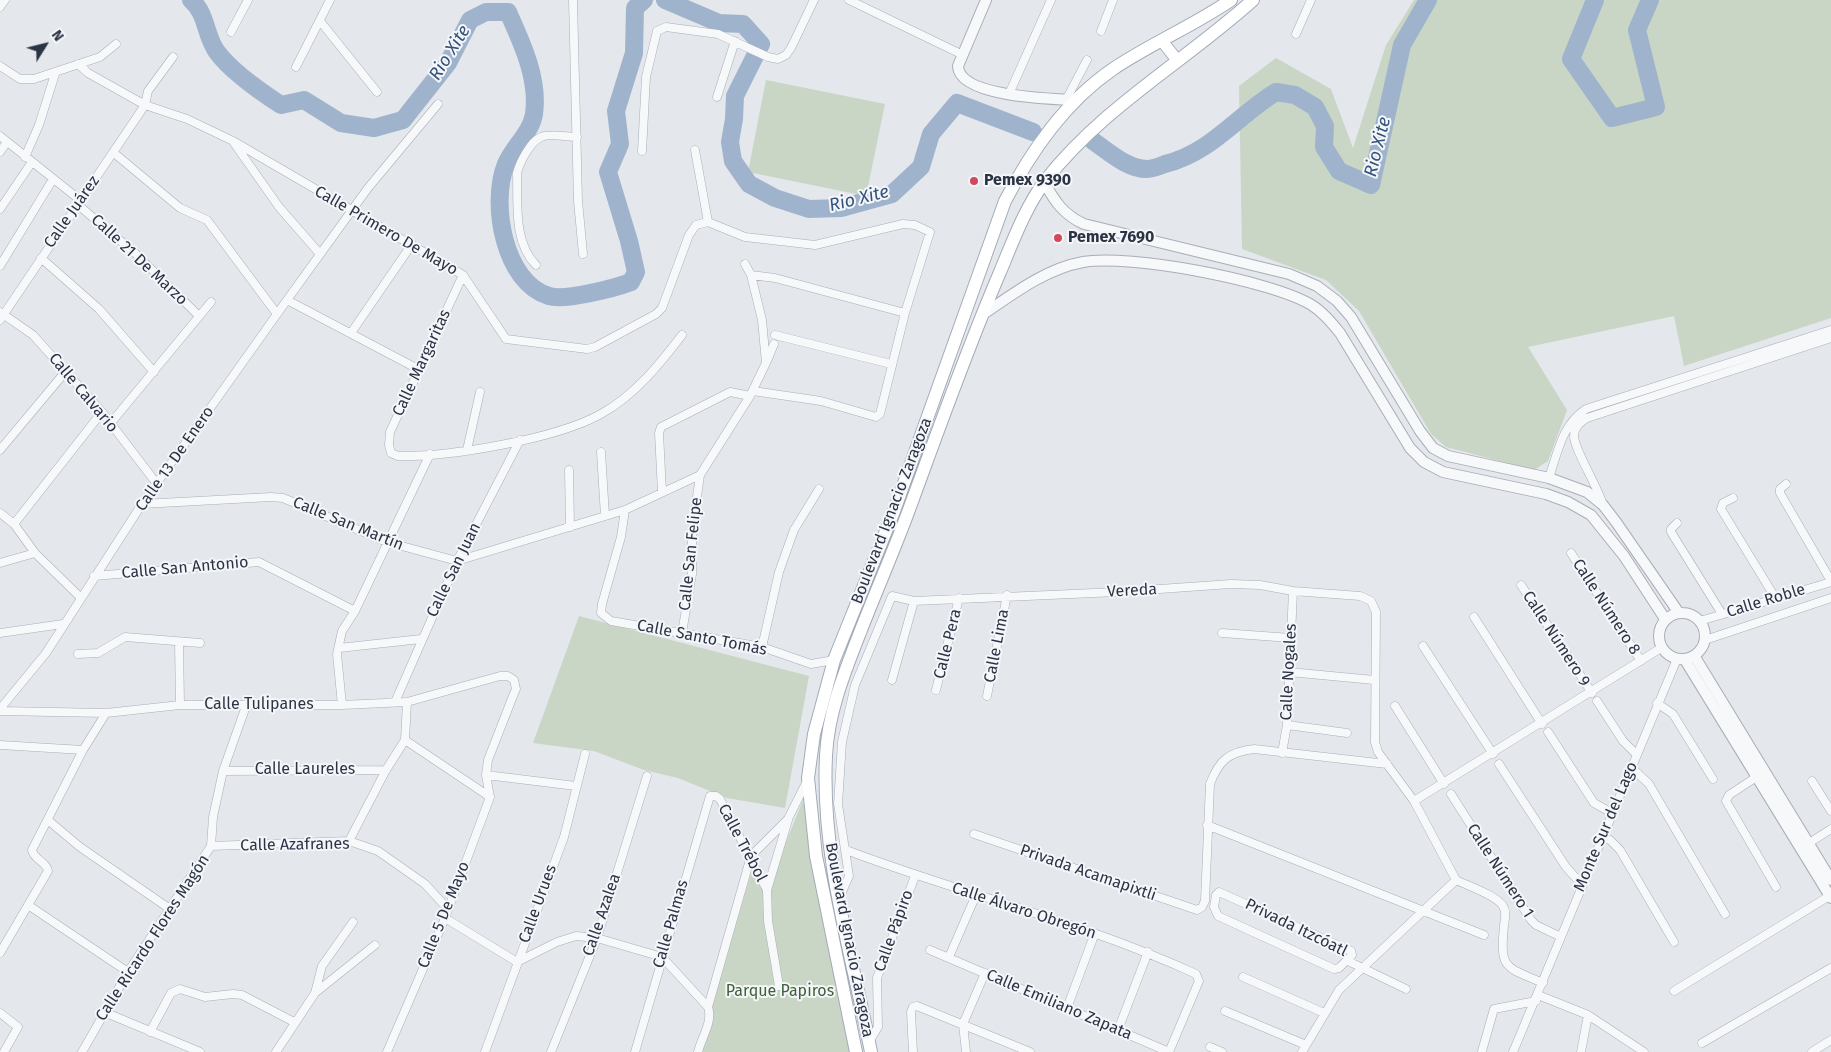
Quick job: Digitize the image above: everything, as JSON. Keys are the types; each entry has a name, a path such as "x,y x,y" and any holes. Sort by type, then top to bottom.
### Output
{"main road":[{"name":"Boulevard Ignacio Zaragoza","path":"856,1052 816,856 808,778 814,734 834,660 894,511 1005,201 1034,150 1071,100 1114,68 1231,0"},
{"name":"Boulevard Ignacio Zaragoza","path":"870,1047 838,901 826,810 826,756 834,705 981,315 1023,218 1044,182 1098,124 1253,0"},
{"path":"1162,41 1178,60"}],"street":[{"path":"0,7 5,0"},
{"path":"231,32 248,0"},
{"path":"296,66 330,0"},
{"path":"573,0 578,201 583,254"},
{"path":"642,151 646,76 657,31 666,27 706,32 736,41 746,48 778,59 786,55 814,0"},
{"path":"848,0 962,55"},
{"path":"986,0 962,55 958,73 963,78 978,87 1009,94 1071,100 1086,60"},
{"path":"1009,94 1051,0"},
{"path":"1100,30 1113,0"},
{"path":"1296,34 1311,0"},
{"path":"320,21 377,92"},
{"path":"718,97 736,41"},
{"path":"0,66 26,80 55,74 100,57 116,44"},
{"name":"Calle Juárez","path":"1,315 114,153 145,105 148,91 173,57"},
{"name":"Calle Primero De Mayo","path":"78,64 88,73 145,105 187,119 233,141 412,244 462,276 506,339 587,349 595,347 656,314 662,308 689,235 696,225 708,222"},
{"path":"25,156 39,125 55,74"},
{"name":"Calle 13 De Enero","path":"0,710 46,653 80,597 142,504 351,210 438,104"},
{"name":"Calle 21 De Marzo","path":"0,136 79,202 136,254 199,316"},
{"path":"536,265 527,255 519,231 517,173 535,142 542,136 577,137"},
{"path":"233,141 279,207 320,254"},
{"path":"0,152 7,142"},
{"path":"457,561 625,510 662,492 659,433 661,427 726,394 751,393 822,401 876,417 880,414 905,313 930,232 915,225 903,224 815,245 745,237 708,222 695,150"},
{"path":"114,153 180,208 206,220 277,314"},
{"path":"0,209 32,162"},
{"path":"0,266 53,179"},
{"path":"1044,182 1061,209 1070,218 1084,224 1289,274 1317,286 1337,301 1351,317 1420,431 1433,448 1448,456 1549,478 1587,492 1603,505 1679,613"},
{"path":"351,333 412,244"},
{"path":"41,258 99,309 154,372"},
{"path":"981,315 1025,286 1053,271 1091,262 1138,263 1205,273 1285,293 1310,304 1328,318 1340,333 1410,448 1424,462 1443,472 1546,494 1568,502 1591,515 1620,552 1665,619"},
{"path":"745,264 752,275 762,320 766,363"},
{"path":"752,275 775,278 905,313"},
{"name":"Calle Margaritas","path":"430,454 398,456 391,453 389,445 390,432 462,276"},
{"path":"287,300 418,369"},
{"path":"110,424 211,302"},
{"name":"Calle Calvario","path":"1,315 34,335 102,412 157,484"},
{"path":"1549,478 1566,427 1575,416 1586,409 1831,330"},
{"path":"342,705 337,654 340,648 342,631 355,611 386,542 430,454 467,450 520,440 562,429 601,414 655,371 682,335"},
{"path":"775,335 891,364"},
{"path":"1603,505 1598,489 1576,445 1574,434 1578,425 1587,418 1831,338"},
{"name":"Calle San Felipe","path":"682,632 692,574 692,533 700,474 751,393 774,344"},
{"path":"0,450 66,371"},
{"path":"467,450 480,392"},
{"path":"14,524 102,412"},
{"name":"Calle San Juan","path":"395,702 421,639 457,561 520,440"},
{"path":"601,452 605,516"},
{"path":"569,470 570,527"},
{"name":"Calle San Felipe","path":"662,492 700,474"},
{"path":"1786,484 1780,489 1780,493 1831,581"},
{"path":"762,648 779,572 794,530 819,489"},
{"name":"Calle San Martín","path":"142,504 271,497 283,498 386,542 457,561"},
{"path":"1733,498 1723,503 1721,509 1776,599"},
{"name":"Calle Santo Tomás","path":"625,510 621,536 601,613 610,621 682,632 762,648 811,664 834,660"},
{"path":"0,513 14,524 35,552 80,597"},
{"path":"1677,523 1671,529 1671,532 1722,614"},
{"path":"1620,552 1632,545"},
{"path":"0,563 35,552"},
{"name":"Calle Número 8","path":"1572,553 1641,661"},
{"name":"Calle San Antonio","path":"94,576 259,562 355,611"},
{"name":"Calle Roble","path":"1700,621 1831,581"},
{"name":"Vereda","path":"846,850 838,804 842,742 855,685 892,596 914,601 1007,595 1117,592 1231,584 1260,585 1294,591 1360,596 1371,601 1376,612 1374,680"},
{"name":"Calle Número 9","path":"1521,585 1592,693"},
{"name":"Calle Nogales","path":"1282,753 1287,726 1294,591"},
{"name":"Calle Lima","path":"987,696 1007,595"},
{"name":"Calle Pera","path":"936,690 959,598"},
{"name":"Calle Roble","path":"1706,640 1831,598"},
{"path":"892,680 914,601"},
{"path":"1679,613 1694,616 1700,621 1705,630 1706,640 1702,650 1685,659 1668,655 1661,648 1658,638 1660,628 1665,619 1679,613"},
{"path":"1474,616 1542,724"},
{"path":"0,633 64,624"},
{"path":"1222,633 1291,638"},
{"path":"78,654 98,653 125,637 200,642"},
{"path":"340,648 421,639"},
{"path":"179,642 180,705"},
{"path":"1423,646 1493,754"},
{"path":"1414,802 1592,693 1661,648"},
{"path":"1685,659 1760,774 1809,843 1831,880"},
{"name":"Monte Sur del Lago","path":"1537,998 1657,703 1685,659"},
{"path":"1289,672 1374,680 1375,742 1386,764 1414,802 1456,880 1496,899 1503,906 1506,913 1501,953 1504,962 1510,969 1543,983"},
{"name":"Calle Tulipanes","path":"0,710 106,713 180,705 342,705 407,702 500,676 508,676 514,680 516,689 488,760 486,775"},
{"path":"1597,701 1623,741 1636,754"},
{"path":"349,841 386,770 405,740 407,702"},
{"path":"1657,703 1673,714 1713,779"},
{"name":"Calle Ricardo Flores Magón","path":"82,1052 128,972 211,846 213,816 223,771 246,706"},
{"path":"1395,706 1444,784"},
{"path":"0,953 48,871 46,866 34,856 32,850 49,821 83,750 106,713"},
{"path":"1287,726 1347,733"},
{"path":"1548,732 1594,803 1612,813"},
{"path":"405,740 490,797"},
{"path":"0,745 83,750"},
{"path":"1386,764 1254,749 1240,751 1226,758 1216,768 1210,784 1207,825 1484,935"},
{"name":"Calle Urues","path":"485,1052 564,836 585,754"},
{"path":"1499,764 1566,867 1575,877 1583,882"},
{"path":"1631,767 1649,784 1725,914"},
{"name":"Calle Laureles","path":"223,771 386,770"},
{"path":"1760,774 1729,795 1726,801 1776,887"},
{"path":"1674,991 1831,896 1760,774"},
{"path":"490,797 486,775 576,786"},
{"name":"Calle Azalea","path":"551,1052 597,938 647,776"},
{"path":"767,890 788,819 808,778"},
{"path":"1812,781 1831,811"},
{"name":"Calle Número 1","path":"1451,794 1531,920 1536,925 1561,936"},
{"name":"Calle Trébol","path":"710,796 716,796 720,799 767,890 768,921 779,986"},
{"name":"Calle Palmas","path":"635,1052 710,796"},
{"name":"Calle 5 De Mayo","path":"387,1052 445,918 447,908 490,797"},
{"path":"708,1007 751,856 788,819"},
{"path":"49,821 80,847 170,909"},
{"name":"Privada Acamapixtli","path":"974,834 1197,910 1202,908 1205,901 1207,825"},
{"path":"1809,843 1831,829"},
{"path":"1602,837 1610,840 1620,850 1674,942"},
{"name":"Calle Azafranes","path":"211,846 349,841 378,850 425,884 447,908"},
{"path":"838,901 848,880 846,850"},
{"name":"Calle Álvaro Obregón","path":"846,850 915,876 976,894 1148,952 1198,977 1169,1052"},
{"name":"Calle Pápiro","path":"870,1047 878,1027 877,978 915,876"},
{"path":"1225,1011 1304,1049 1339,990 1360,968 1456,880"},
{"name":"Privada Itzcóatl","path":"1219,892 1350,951 1352,955 1348,961 1337,969 1227,920 1215,913 1216,894 1219,892"},
{"path":"949,957 976,894"},
{"path":"28,905 128,972"},
{"path":"445,918 517,962 557,942 576,936 597,938 662,957 708,1007 711,1015 698,1052"},
{"path":"315,993 322,966 353,922"},
{"path":"1066,1008 1094,933"},
{"path":"276,1052 294,1022 315,993 375,945"},
{"name":"Calle Emiliano Zapata","path":"930,950 1169,1052"},
{"path":"1118,1030 1148,952"},
{"path":"1348,961 1406,989"},
{"path":"1702,1043 1831,968"},
{"path":"966,1052 963,1024 985,973"},
{"path":"1243,976 1324,1013"},
{"path":"150,1032 171,993 180,989 205,997 242,995 294,1022"},
{"path":"1513,1052 1537,998"},
{"path":"1482,1051 1494,1009 1537,998 1588,1015 1644,1052"},
{"path":"913,1052 911,1012 913,1007 917,1006 1027,1051"},
{"path":"0,1012 18,1027 4,1052"},
{"path":"104,1012 200,1052"},
{"path":"1581,1052 1588,1015"},
{"path":"1812,1052 1831,1040"},
{"path":"1210,1047 1222,1052"}],"green space":[{"path":"1414,0 1831,0 1831,318 1684,366 1674,316 1528,347 1567,410 1548,461 1534,470 1446,447 1431,434 1359,311 1326,280 1242,249 1239,86 1276,58 1331,89 1353,148 1386,45"},
{"path":"766,80 885,104 866,196 748,172"},
{"path":"579,616 809,676 785,808 727,798 678,778 644,770 594,751 533,743"},
{"name":"Parque Papiros","path":"803,800 815,876 856,1052 699,1052 754,863 767,889"}],"waterway":[{"name":"Rio Xite","path":"191,0 200,11 217,52 238,74 265,94 281,105 304,100 341,123 374,128 403,120 448,63 470,20 486,12 508,12 528,61 532,75 535,101 532,121 526,134 506,164 501,180 501,219 511,259 521,275 534,288 549,296 556,297 590,293 624,285 631,282 636,272 629,241 608,172 620,144 616,111 634,53 635,8 644,0"},
{"name":"Rio Xite","path":"665,0 719,23 743,24 761,44 735,96 730,142 733,161 749,184 775,198 809,209 841,208 892,194 921,167 931,134 957,103 1033,132"},
{"name":"Rio Xite","path":"1093,141 1125,163 1147,169 1181,159 1196,151 1224,133 1262,101 1276,92 1295,95 1315,107 1325,126 1324,147 1339,171 1371,185 1402,45 1428,0"},
{"name":"Rio Xite","path":"1595,0 1571,59 1612,118 1656,107 1637,30 1650,0"}],"place":[{"name":"Pemex 9390","path":"974,181"},
{"name":"Pemex 7690","path":"1058,238"}]}
